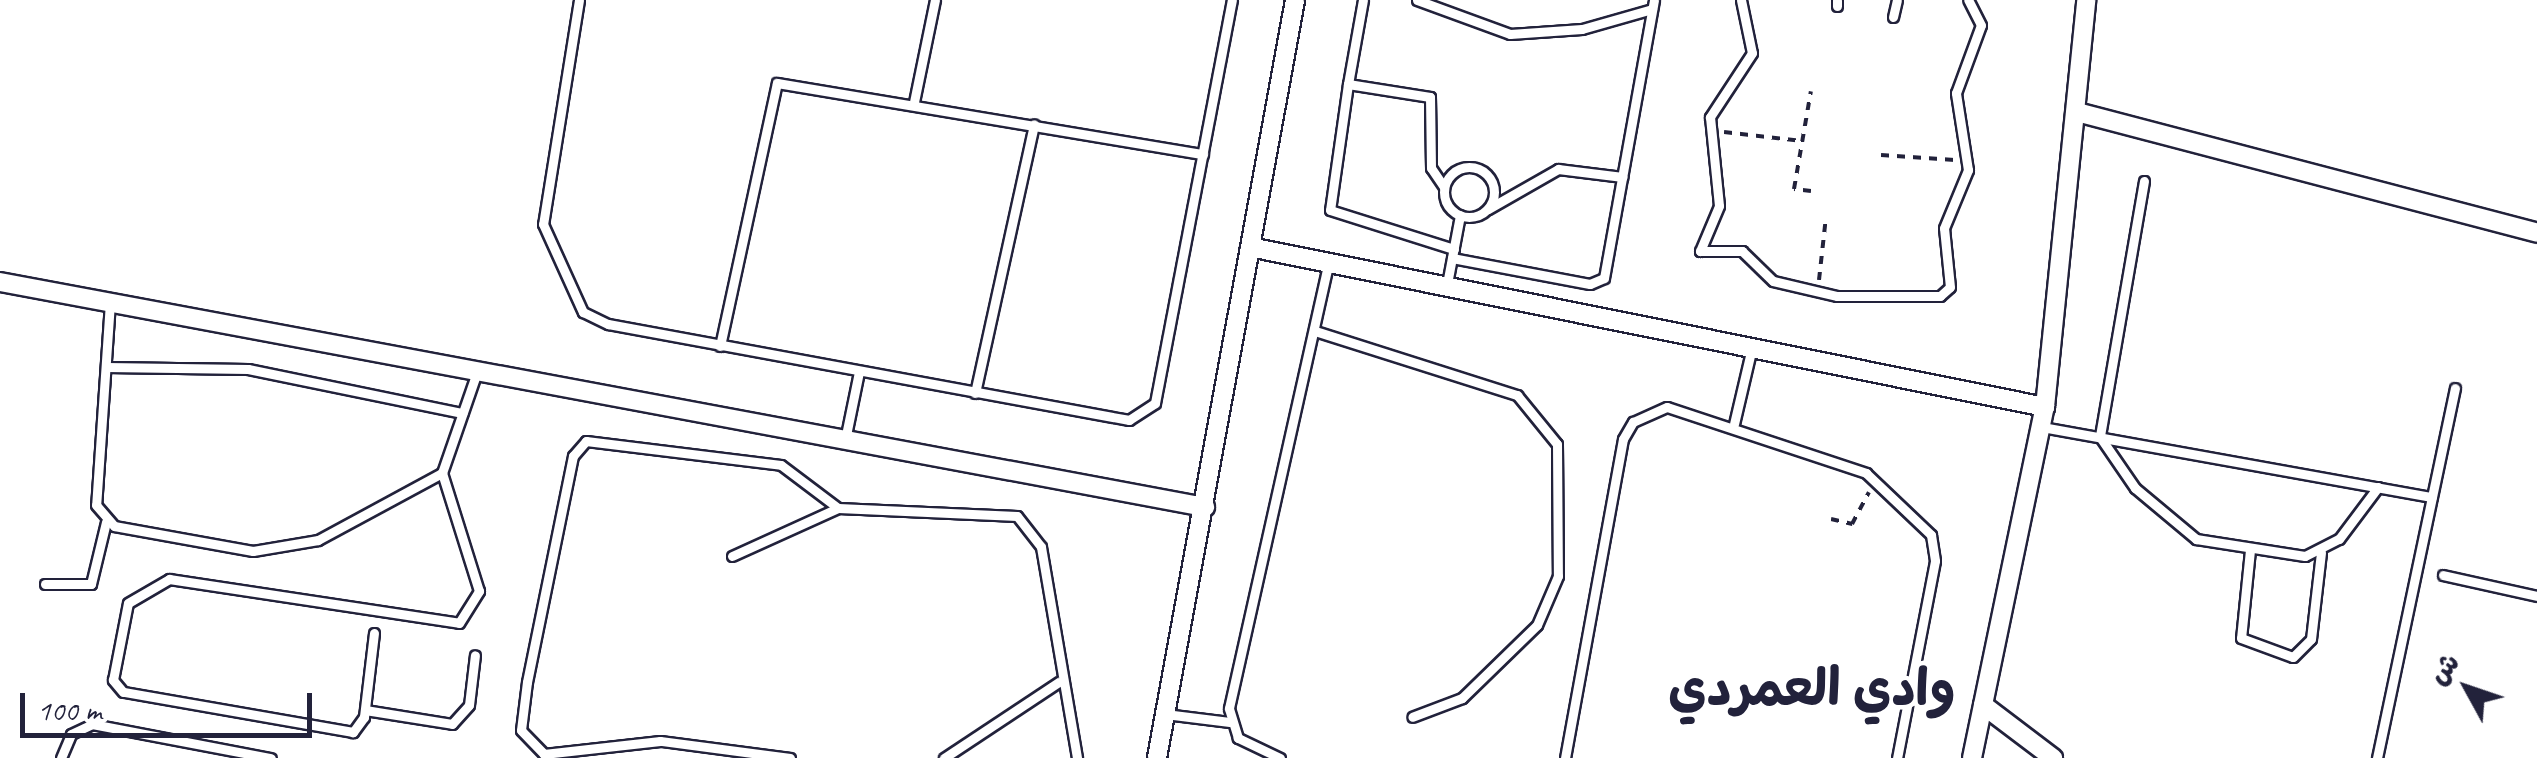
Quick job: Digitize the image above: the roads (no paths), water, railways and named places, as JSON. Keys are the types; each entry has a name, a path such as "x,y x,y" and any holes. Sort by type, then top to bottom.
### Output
{"street":[{"path":"1157,758 1295,0"},
{"path":"1972,758 2042,427 2086,0"},
{"path":"2077,112 2537,233"},
{"path":"1250,247 2045,407"},
{"path":"0,282 1205,507"},
{"path":"1983,705 2053,758"}],"lane":[{"path":"579,0 545,240 594,320 1128,420 1152,410 1232,0"},
{"path":"914,102 934,0"},
{"path":"1363,0 1330,210 1453,254 1600,282 1653,4 1582,29 1510,34 1417,0"},
{"path":"1740,0 1752,53 1710,117 1719,206 1700,251 1742,251 1773,280 1818,295 1948,291 1944,228 1968,170 1956,93 1982,25 1968,0"},
{"path":"1893,17 1897,0"},
{"path":"720,346 771,90 786,80 1203,154"},
{"path":"1348,84 1430,98 1430,156 1460,215 1447,284"},
{"path":"975,394 1034,124"},
{"path":"1444,187 1460,168 1485,172 1493,196 1484,210"},
{"path":"1460,215 1484,210 1539,174 1623,177"},
{"path":"2144,181 2100,438 2162,518 2196,539 2250,550 2321,553"},
{"path":"1230,722 1328,262"},
{"path":"44,584 91,584 106,522 96,505 110,302"},
{"path":"1315,331 1517,395 1557,444 1558,576 1537,625 1504,667 1462,698 1412,718"},
{"path":"1734,424 1752,347"},
{"path":"106,367 248,369 463,413"},
{"path":"374,633 361,725 342,734 123,692 113,680 122,618 139,591 169,580 460,624 478,592 442,473 477,372"},
{"path":"845,440 858,372"},
{"path":"2378,758 2455,388"},
{"path":"1565,758 1624,439 1632,422 1667,407 1734,424 1879,482 1935,546 1897,758"},
{"path":"2042,427 2432,497"},
{"path":"790,758 660,741 544,754 520,730 527,682 570,466 586,441 781,465 838,508"},
{"path":"106,522 275,552 350,526 442,473"},
{"path":"2250,550 2241,638 2293,657 2311,639 2321,553 2378,487"},
{"path":"732,556 838,508 918,506 1028,524 1040,548 1059,682 1077,758"},
{"path":"2443,575 2537,596"},
{"path":"365,710 452,724 469,705 475,656"},
{"path":"944,758 1059,682"},
{"path":"1165,714 1230,722 1252,749 1280,758"},
{"path":"61,758 70,734 92,724 270,758"}],"district":[{"name":"وادي العمردي","path":"1812,689"}]}
